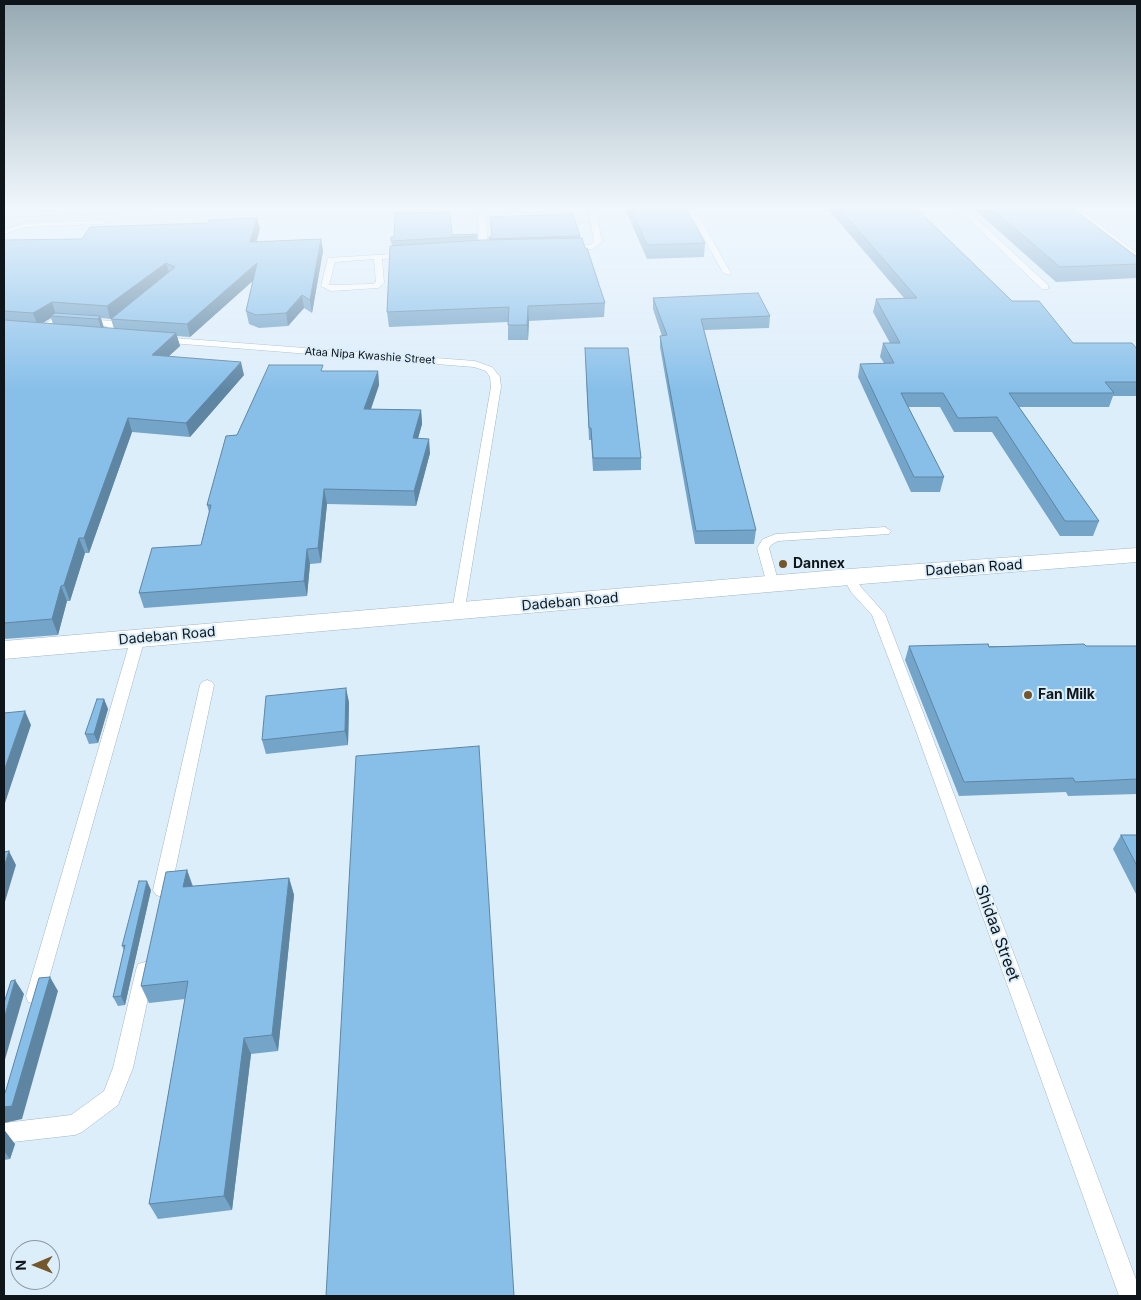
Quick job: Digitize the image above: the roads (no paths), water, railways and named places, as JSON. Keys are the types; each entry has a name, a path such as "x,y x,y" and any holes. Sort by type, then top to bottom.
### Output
{"street":[{"name":"Dadeban Road","path":"4,650 849,577 1137,555"}],"lane":[{"path":"329,270 325,286 331,288 375,286 380,283 379,270"},
{"path":"1026,270 1045,287"},
{"path":"58,332 34,330 56,320 117,321 105,336"},
{"name":"Ataa Nipa Kwashie Street","path":"154,340 475,364 489,369 495,377 496,387 459,612"},
{"path":"773,584 763,548 767,542 776,538 885,531"},
{"name":"Shidaa Street","path":"849,577 856,589 878,614 922,728 1131,1296"},
{"path":"31,1009 138,638"},
{"path":"159,905 207,685"},
{"path":"4,1133 75,1125 111,1098 123,1068 148,953"}],"place":[{"name":"Dannex","path":"783,564"},
{"name":"Fan Milk","path":"1028,695"}]}
